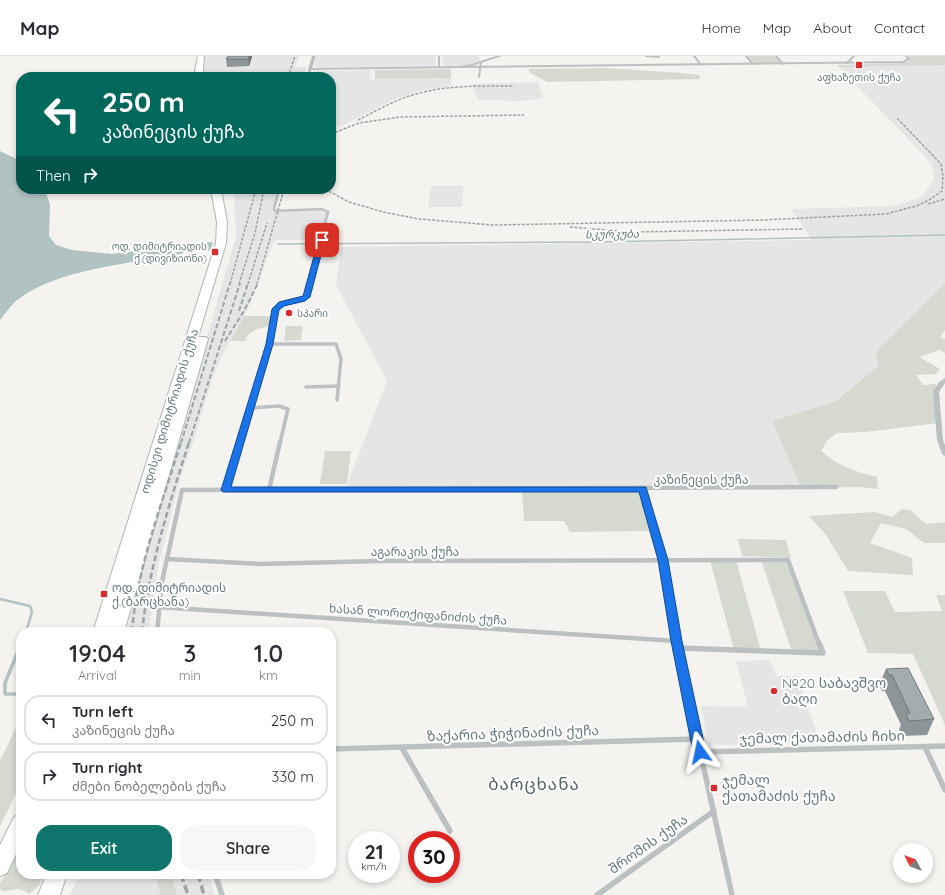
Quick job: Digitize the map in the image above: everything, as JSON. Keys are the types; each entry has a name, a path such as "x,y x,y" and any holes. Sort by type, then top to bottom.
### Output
{"main road":[{"path":"193,72 192,66 195,56"},
{"path":"199,72 201,56"},
{"name":"ოდისეი დიმიტრიადის ქუჩა","path":"103,627 221,243 222,222 217,194"},
{"name":"ოდისეი დიმიტრიადის ქუჩა","path":"117,627 230,244 231,226 225,194"},
{"path":"0,866 16,833"},
{"path":"49,895 55,879"}],"street":[{"path":"309,72 314,56"},
{"path":"439,56 440,67"},
{"path":"458,67 500,56"},
{"path":"646,56 659,57"},
{"path":"694,56 701,65"},
{"path":"746,56 753,64"},
{"path":"776,56 783,64"},
{"path":"846,63 854,56"},
{"path":"310,69 903,62 909,59 906,56"},
{"path":"479,77 479,67 481,62"},
{"path":"226,490 270,344 275,309 281,304 303,299 307,296 328,212 322,210 281,211 274,209 277,194"},
{"path":"270,344 336,344 341,359 337,400"},
{"path":"945,380 941,383 936,392 940,440 945,454"},
{"path":"306,387 339,386"},
{"path":"250,408 279,406 288,409 269,490"},
{"name":"კაზინეცის ქუჩა","path":"167,559 182,490 836,487"},
{"path":"643,489 663,560 676,641 732,895"},
{"path":"156,627 158,607 167,559"},
{"name":"აგარაკის ქუჩა","path":"167,559 261,564 379,561 788,560 823,653 678,648"},
{"name":"ხასან ლორთქიფანიძის ქუჩა","path":"158,607 676,641"},
{"name":"ზაქარია ჭიჭინაძის ქუჩა","path":"336,749 697,739"},
{"name":"ჯემალ ქათამაძის ჩიხი","path":"700,752 945,746"},
{"path":"925,747 945,790"},
{"path":"402,748 450,831"},
{"name":"შრომის ქუჩა","path":"597,895 714,811"},
{"path":"217,879 222,895"}],"shaded area":[{"path":"299,56 295,67 306,67 305,72 204,72 202,71 204,57"},
{"path":"317,56 436,56 435,66 319,68 314,67"},
{"path":"443,56 479,56 480,61 464,65 443,66"},
{"path":"748,56 775,56 781,63 754,63"},
{"path":"907,56 945,56 945,65 839,67 837,65 902,63 910,61"},
{"path":"945,65 945,283 876,351 878,366 836,401 772,421 801,488 345,490 387,381 336,285 341,247 812,240 791,209 893,206 922,197 934,179 932,164 839,67"},
{"path":"605,68 682,73 699,75 700,79 547,82 529,72 529,69"},
{"path":"451,69 451,78 375,79 375,70"},
{"path":"371,70 370,79 451,78 452,86 419,91 393,100 342,126 336,126 336,72 315,72"},
{"path":"538,82 543,98 521,101 478,100 472,84"},
{"path":"0,151 16,159 16,194 47,194 50,205 49,236 56,245 72,250 112,254 213,242 210,251 202,249 192,250 181,254 97,268 55,280 36,288 17,300 0,320"},
{"path":"431,186 463,186 462,207 428,207"},
{"path":"234,194 278,194 274,209 275,211 322,209 328,212 322,240 274,240 251,302 225,350 212,379 195,437 181,475 158,567 150,627 128,627 139,570 236,237"},
{"path":"945,283 945,330 940,337 945,339 945,353 939,350 919,357 940,369 936,374 916,375 923,385 936,384 938,423 865,432 837,433 827,441 821,451 834,461 848,468 877,477 878,489 859,487 801,488 772,421 836,401 878,366 876,351"},
{"path":"244,316 274,316 272,326 253,331 245,341 230,341"},
{"path":"286,326 303,326 301,340 284,341"},
{"path":"325,451 351,451 347,484 320,484"},
{"path":"522,491 640,491 649,531 570,532 564,521 524,521"},
{"path":"902,509 910,510 926,524 945,522 945,543 924,543 906,529 881,523 870,543 912,558 913,575 848,571 826,535 809,516 875,512 892,517"},
{"path":"738,539 786,540 791,558 742,556"},
{"path":"710,560 736,560 761,651 734,650"},
{"path":"761,560 788,560 823,653 792,652"},
{"path":"843,591 885,591 895,612 942,611 936,595 945,595 945,725 913,654 868,653"},
{"name":"№20 საბავშვო ბაღი","path":"770,660 776,676 798,676 820,743 709,745 701,706 748,707 736,661"},
{"path":"16,727 16,793 0,826 0,761"},
{"path":"16,852 16,879 42,879 39,886 29,894 23,890 17,889 3,892 0,888 0,884"},
{"path":"78,879 156,879 160,892 159,895 70,895"},
{"path":"156,879 172,879 177,895 159,895 160,892"},
{"path":"172,879 210,879 215,895 177,895"}],"building":[{"path":"228,56 249,56 248,59 226,59"},
{"path":"908,668 934,719 909,721 906,714 910,713 892,675 889,675 886,669"}],"waterway":[{"name":"სკურკუბა","path":"278,244 597,242 945,235"},
{"path":"0,599 30,606 32,612 28,627"},
{"path":"16,656 5,683 5,694 16,694"}],"railway":[{"path":"290,72 295,56"},
{"path":"358,120 404,98 431,90 467,86 514,86"},
{"path":"336,132 359,123 400,117 524,115"},
{"path":"334,194 349,202 383,212 419,219 493,225 763,220 886,214 916,206 929,200 942,191 943,177 941,164 897,118"},
{"path":"230,284 255,194"},
{"path":"239,284 255,233 263,194"},
{"path":"257,284 283,194"},
{"path":"928,204 945,199"},
{"path":"248,284 267,223"},
{"path":"570,227 632,232 803,229"},
{"path":"181,443 230,283"},
{"path":"189,443 240,283"},
{"path":"239,311 248,283"},
{"path":"225,341 244,311 258,283"},
{"path":"133,627 139,584 151,536 181,442"},
{"path":"143,627 149,584 161,536 189,442"},
{"path":"183,879 188,895"},
{"path":"199,879 204,895"}],"place":[{"name":"აფხაზეთის ქუჩა","path":"859,65"},
{"name":"ოდ. დიმიტრიადის ქ.(დივიზიონი)","path":"215,252"},
{"name":"სპარი","path":"289,313"},
{"name":"ოდ. დიმიტრიადის ქ.(ბარცხანა)","path":"104,594"},
{"name":"№20 საბავშვო ბაღი","path":"774,691"},
{"name":"ჯემალ ქათამაძის ქუჩა","path":"714,788"}],"district":[{"name":"ბარცხანა","path":"534,783"}],"route":[{"path":"322,240 306,297 281,304 275,309 270,344 226,490 643,489 663,560 676,641 700,752"}]}
